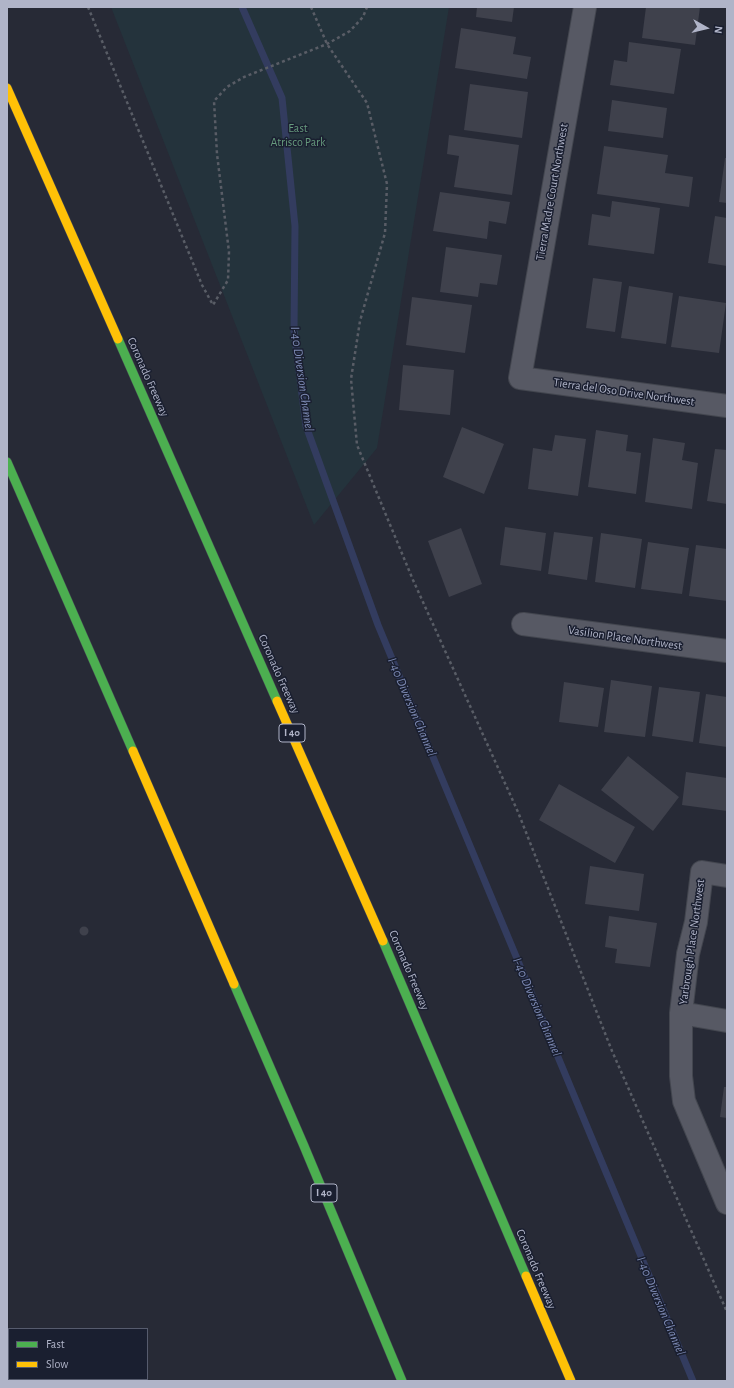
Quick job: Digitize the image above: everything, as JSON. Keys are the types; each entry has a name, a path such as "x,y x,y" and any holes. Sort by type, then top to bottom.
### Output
{"highway":[{"name":"Coronado Freeway","path":"7,88 399,976 571,1381"},
{"name":"I 40","path":"7,462 298,1132 402,1381"}],"street":[{"name":"Tierra Madre Court Northwest","path":"520,378 585,7"},
{"name":"Tierra del Oso Drive Northwest","path":"520,378 727,406"},
{"name":"Vasilion Place Northwest","path":"523,624 727,651"},
{"name":"Yarbrough Place Northwest","path":"682,1013 688,954 696,922 702,872 727,876"},
{"path":"726,1200 684,1101 681,1076 682,1013 727,1020"}],"path":[{"path":"88,7 202,285 214,305 228,280 229,252 218,154 214,101 227,87 244,77 327,44 350,31 363,17 367,7"},
{"path":"311,7 327,44 367,103 387,184 385,233 360,321 351,379 357,445 413,580 518,812 612,1050 727,1312"}],"green space":[{"name":"East Atrisco Park","path":"111,7 449,7 377,448 314,525"}],"building":[{"path":"477,7 514,7 512,22 476,17"},
{"path":"646,7 700,7 695,45 642,38"},
{"path":"461,28 516,37 513,54 531,57 527,79 455,68"},
{"path":"629,42 681,49 674,94 610,85 614,60 627,62"},
{"path":"470,84 528,92 522,138 464,130"},
{"path":"612,100 667,108 663,138 608,131"},
{"path":"449,135 519,145 512,195 454,187 459,156 447,154"},
{"path":"604,146 668,155 665,173 693,177 689,207 597,194"},
{"path":"725,158 727,158 727,203 719,202"},
{"path":"440,192 510,202 506,224 489,221 487,239 433,231"},
{"path":"612,201 660,208 654,254 588,245 592,214 610,217"},
{"path":"715,216 727,218 727,266 708,263"},
{"path":"446,247 502,255 497,285 480,283 478,297 440,292"},
{"path":"593,278 622,282 615,332 586,328"},
{"path":"629,286 673,293 666,344 621,338"},
{"path":"679,296 726,303 719,353 671,347"},
{"path":"412,297 472,305 465,353 406,345"},
{"path":"403,365 454,370 450,415 399,410"},
{"path":"462,427 504,444 484,494 443,477"},
{"path":"596,430 628,435 626,451 641,453 636,494 588,487"},
{"path":"555,435 586,439 578,496 528,489 533,448 552,451"},
{"path":"653,438 685,443 682,460 698,463 692,509 645,502"},
{"path":"715,449 727,450 727,504 707,501"},
{"path":"505,527 546,533 541,571 500,565"},
{"path":"461,528 482,584 449,597 428,541"},
{"path":"554,532 593,537 587,580 548,574"},
{"path":"601,533 642,539 635,588 595,582"},
{"path":"648,542 689,548 682,594 641,589"},
{"path":"696,545 727,549 727,601 689,596"},
{"path":"611,680 652,686 645,737 604,732"},
{"path":"564,682 604,688 598,727 559,722"},
{"path":"659,687 700,692 693,742 652,736"},
{"path":"706,694 727,697 727,747 699,743"},
{"path":"628,756 679,797 653,831 601,790"},
{"path":"686,772 727,778 727,811 682,805"},
{"path":"559,784 635,827 615,863 539,820"},
{"path":"590,866 644,874 639,911 585,904"},
{"path":"609,916 657,923 650,967 615,963 617,949 605,947"},
{"path":"84,926 89,931 84,936 79,931"},
{"path":"724,1087 727,1087 727,1118 720,1117"}],"waterway":[{"name":"I-40 Diversion Channel","path":"242,7 282,98 295,226 294,331 306,426 378,625 693,1381"}],"traffic: fast":[{"path":"118,339 277,701"},
{"path":"7,462 133,751"},
{"path":"383,941 526,1276"},
{"path":"234,984 304,1146 402,1381"}],"traffic: slow":[{"path":"7,88 118,339"},
{"path":"277,701 383,941"},
{"path":"133,751 234,984"},
{"path":"526,1276 571,1381"}]}
